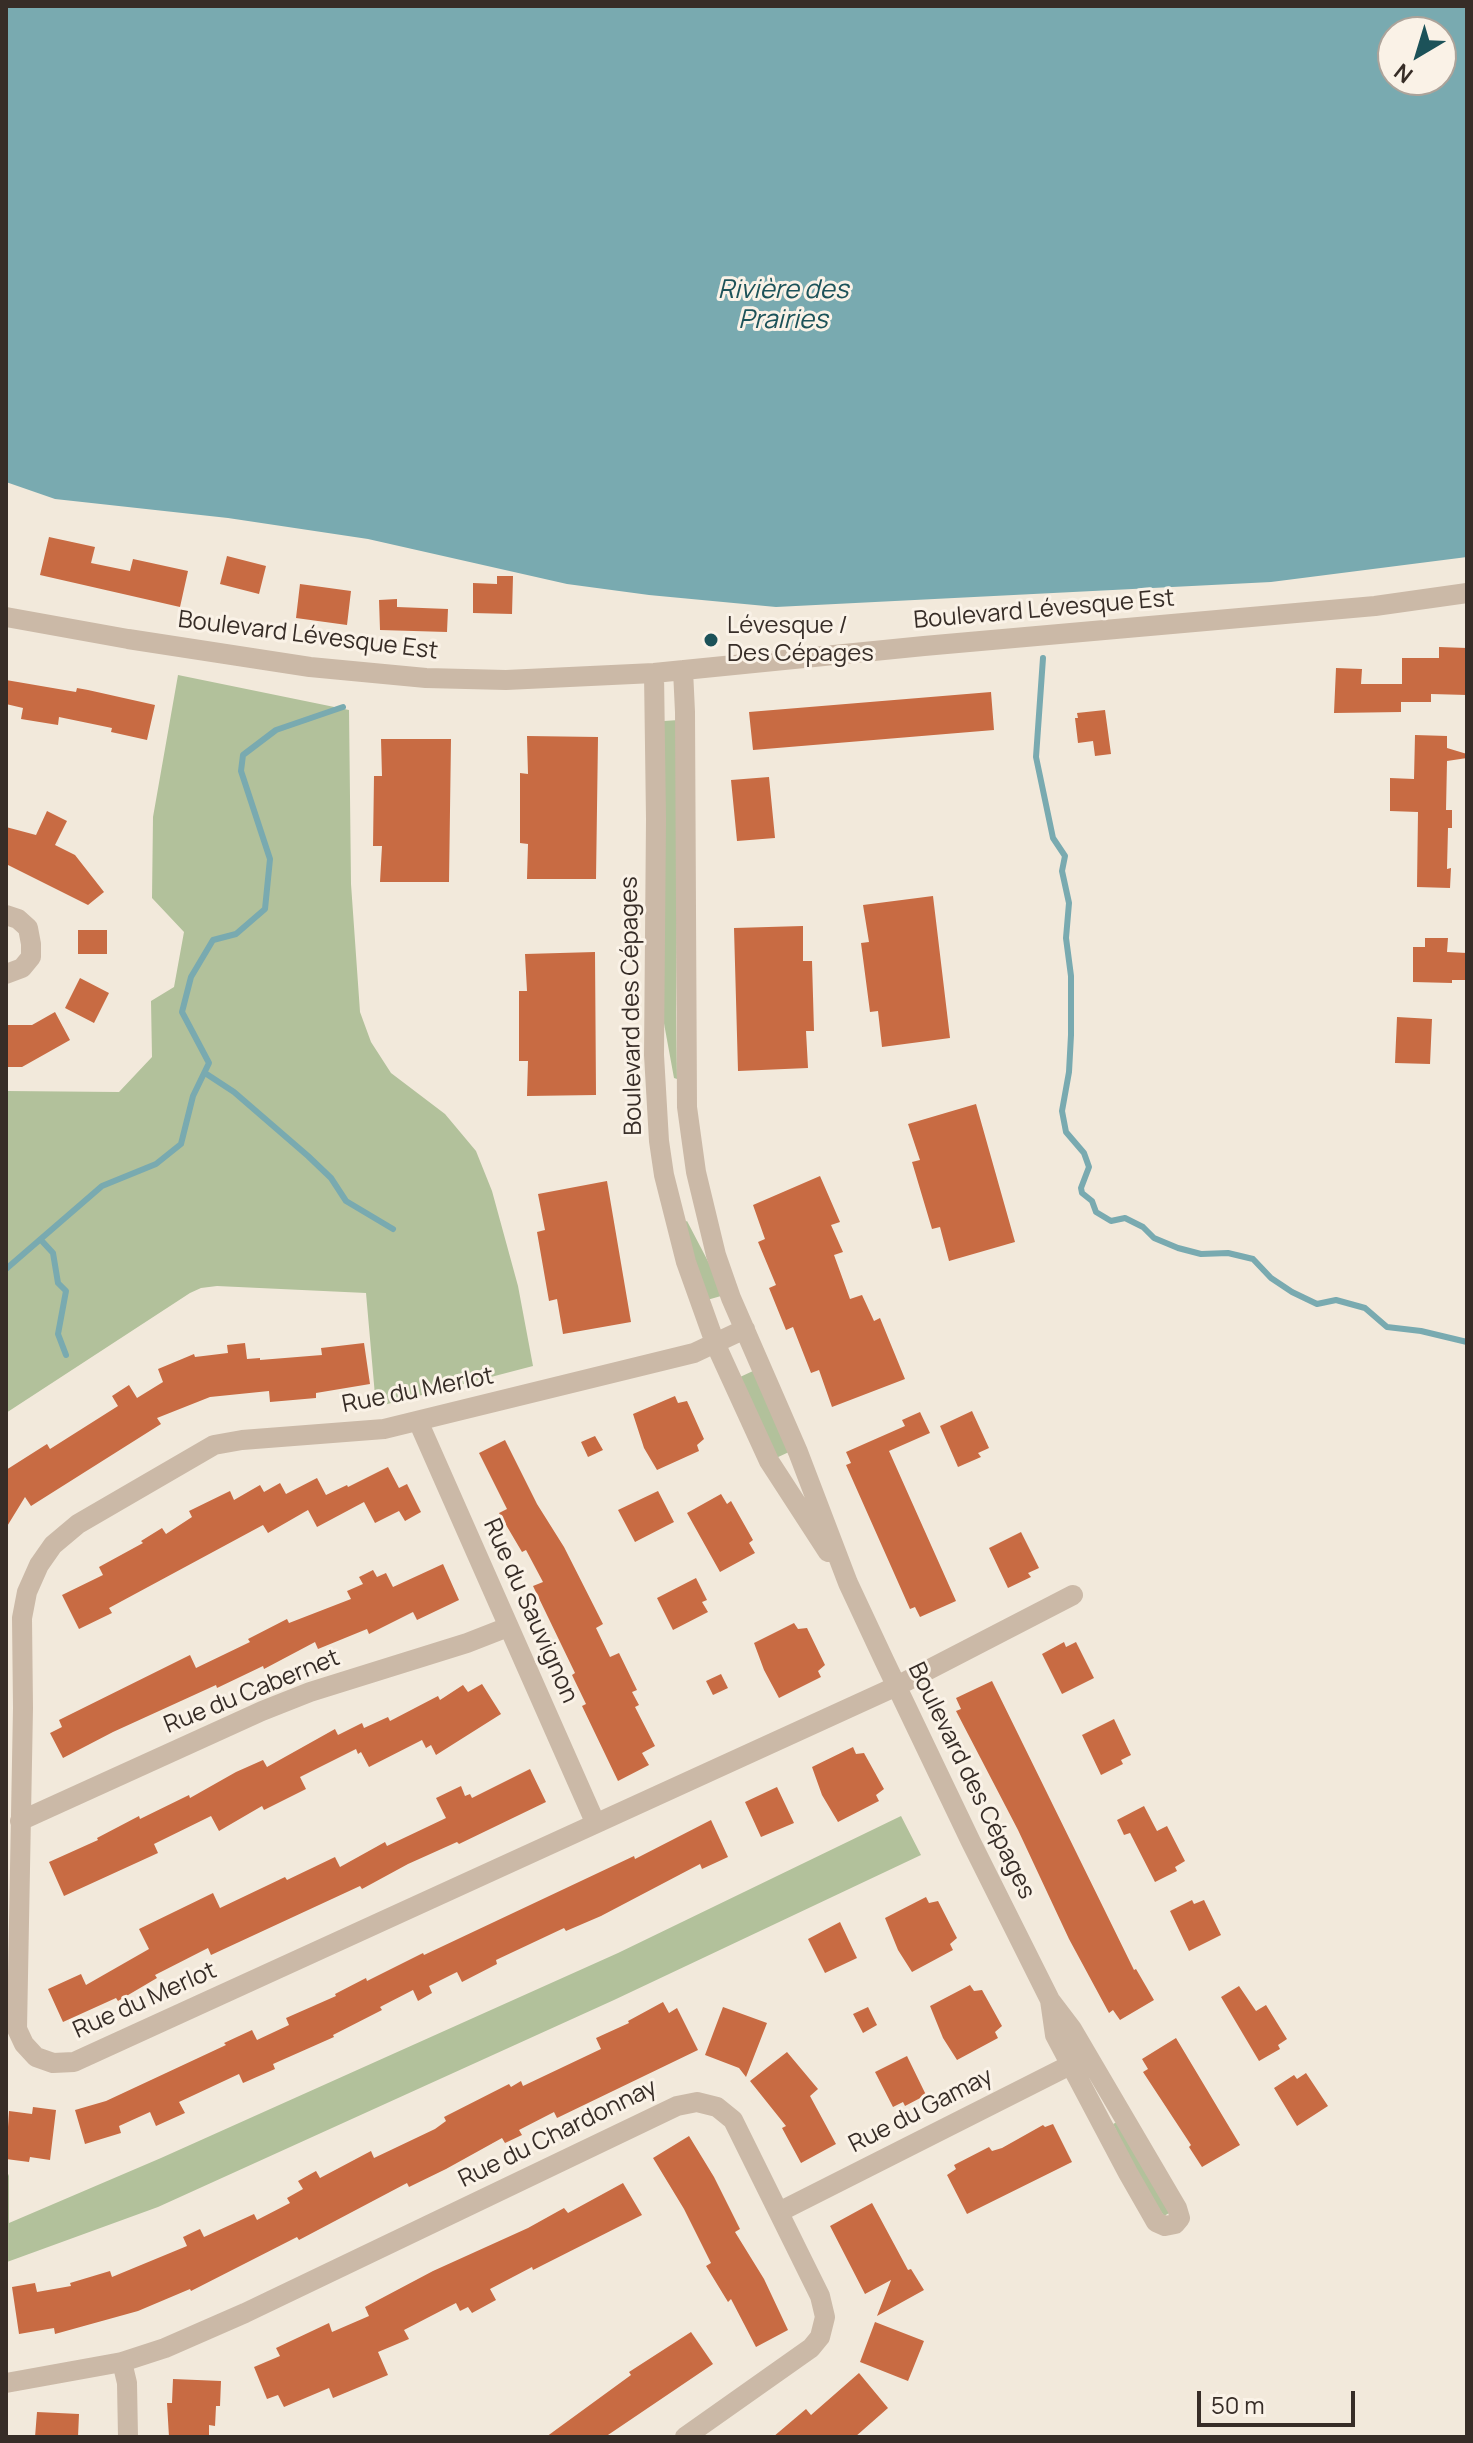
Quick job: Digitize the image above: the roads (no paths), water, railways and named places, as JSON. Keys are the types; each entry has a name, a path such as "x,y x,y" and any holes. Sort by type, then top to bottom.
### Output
{"street":[{"name":"Boulevard Lévesque Est","path":"6,617 128,639 361,673 506,680 654,673 1375,606 1467,593"},
{"name":"Boulevard des Cépages","path":"683,670 688,1118 696,1172 716,1255 798,1452 848,1583 1050,2000 1055,2035 1079,2061 1177,2208 1180,2218 1175,2224 1161,2225 1152,2215 1079,2061"},
{"name":"Boulevard des Cépages","path":"654,673 654,1055 659,1141 676,1227 692,1283 715,1343 769,1461 848,1583"},
{"path":"6,915 18,919 28,928 31,944 31,957 22,968 6,974"},
{"name":"Rue du Merlot","path":"745,1329 694,1353 384,1429 214,1445 78,1524 53,1545 39,1565 27,1592 22,1618 17,2029 24,2044 36,2057 53,2063 74,2062 897,1686 1073,1595"},
{"name":"Rue du Sauvignon","path":"418,1421 595,1822"},
{"name":"Rue du Cabernet","path":"20,1821 298,1697 508,1627"},
{"name":"Rue du Gamay","path":"779,2212 1079,2061"},
{"name":"Rue du Chardonnay","path":"6,2383 122,2362 165,2348 245,2313 683,2103 697,2102 711,2104 733,2120 823,2303 825,2317 820,2337 800,2357 685,2437"},
{"path":"122,2362 127,2383 128,2437"}],"water":[{"name":"Rivière des Prairies","path":"6,6 1467,6 1467,557 1271,582 776,607 567,584 368,539 228,518 55,499 6,482"}],"waterway":[{"path":"1043,658 1036,757 1053,838 1065,856 1062,871 1069,903 1066,938 1071,976 1071,1035 1062,1111 1066,1132 1084,1153 1089,1167 1082,1193 1092,1201 1096,1212 1111,1221 1125,1218 1143,1227 1154,1238 1178,1248 1201,1254 1228,1253 1253,1259 1271,1278 1317,1304 1336,1300 1365,1308 1387,1327 1467,1342"},
{"path":"6,1269 102,1186 156,1164 181,1144 193,1096 209,1063 182,1012 191,977 213,940 236,934 265,909 270,859 241,771 243,755 276,730 343,707"},
{"path":"205,1073 234,1092 308,1156 331,1178 346,1201 393,1229"},
{"path":"41,1240 53,1253 58,1283 66,1291 58,1334 66,1355"}],"place":[{"name":"Lévesque / Des Cépages","path":"711,640"}]}
